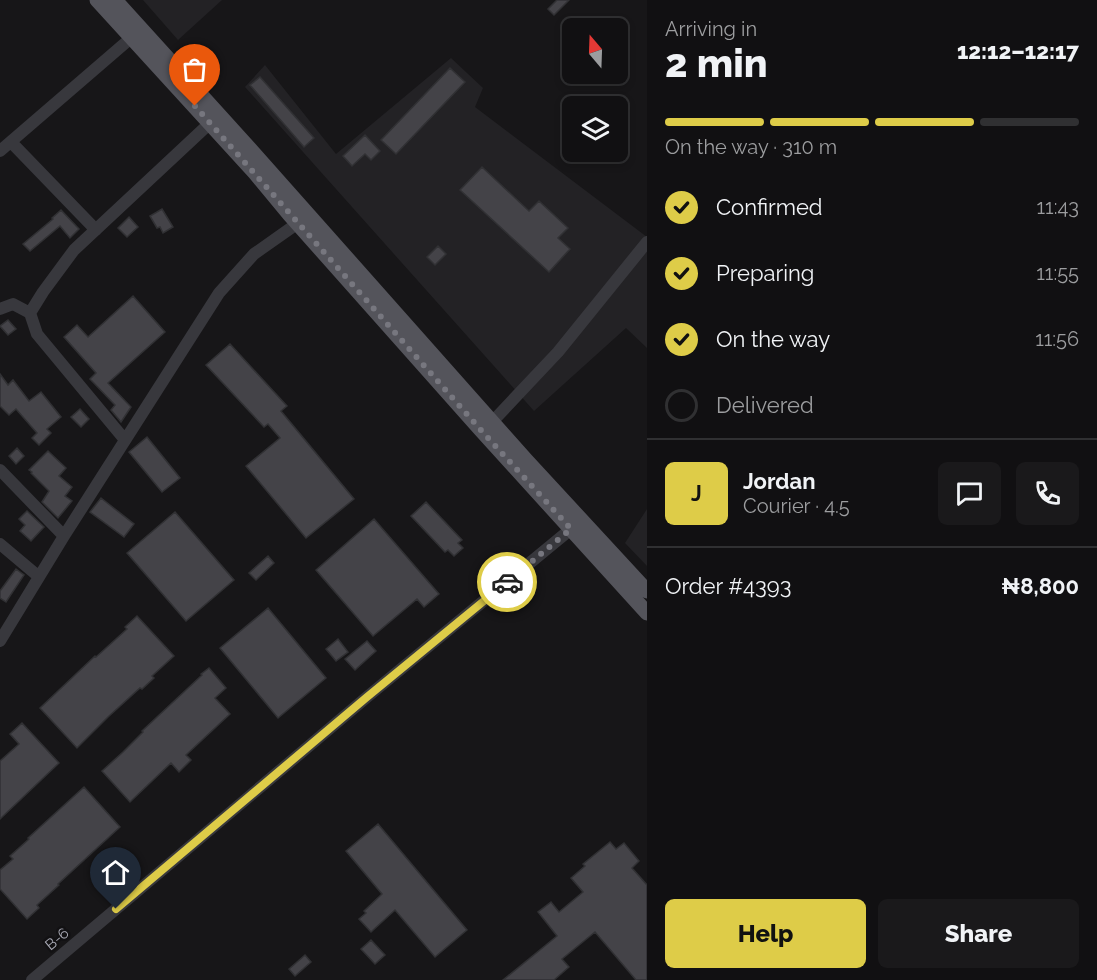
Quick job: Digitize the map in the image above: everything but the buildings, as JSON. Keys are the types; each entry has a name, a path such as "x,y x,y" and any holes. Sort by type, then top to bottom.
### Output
{"main road":[{"path":"97,0 210,123 647,613"},
{"path":"114,0 250,149 526,460 647,591"}],"street":[{"path":"0,151 131,38"},
{"path":"30,313 74,250 210,123"},
{"path":"11,142 96,230"},
{"path":"0,641 4,625 64,536 219,293 254,254 298,223"},
{"path":"493,421 558,352 647,242"},
{"path":"1,308 13,304 30,313 37,334 125,440"},
{"path":"0,470 64,536"},
{"name":"B-6","path":"32,980 49,974 367,697 571,529"},
{"path":"0,544 38,576"}],"shaded area":[{"path":"143,0 222,0 178,40"},
{"path":"451,58 483,88 475,107 647,237 647,348 626,328 534,411 245,87 265,65 336,154"},
{"path":"647,509 647,566 625,543"}],"way so far":[{"path":"195,106 571,529 507,582"}],"route":[{"path":"116,909 507,582"}]}
